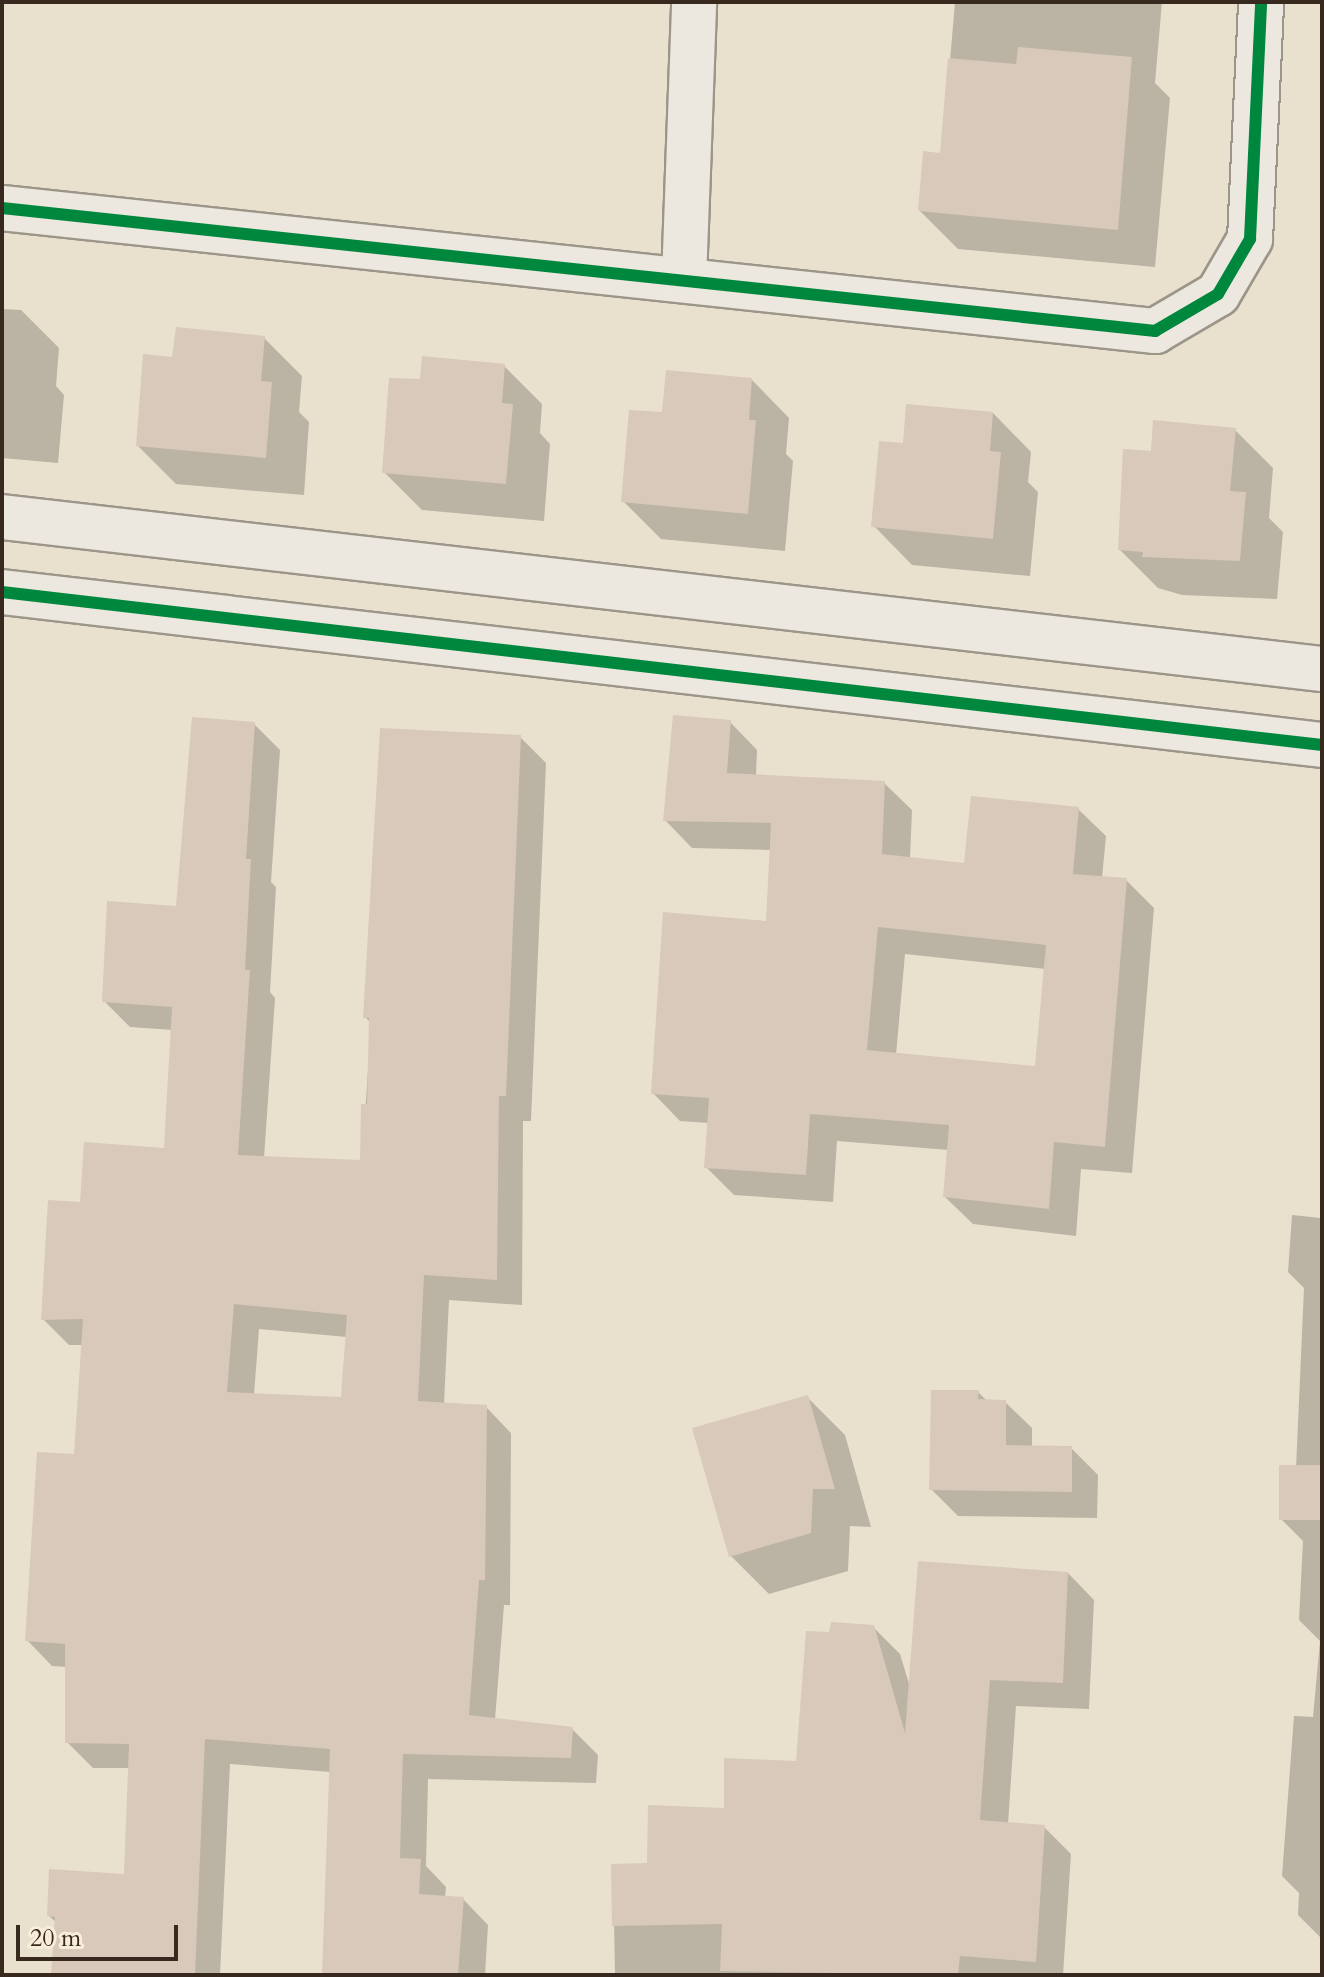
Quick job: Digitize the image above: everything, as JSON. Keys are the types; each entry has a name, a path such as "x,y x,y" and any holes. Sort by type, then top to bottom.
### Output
{"street":[{"path":"684,280 694,2"},
{"path":"2,208 1155,331 1218,294 1250,239 1261,2"},
{"path":"2,517 1322,669"},
{"path":"2,592 1322,745"}],"building":[{"path":"1018,47 1132,57 1118,230 918,211 923,151 940,153 948,58 1016,64"},
{"path":"176,327 265,336 261,381 272,382 266,458 136,446 143,354 172,357"},
{"path":"422,356 505,364 502,403 513,404 506,484 382,473 389,378 420,379"},
{"path":"666,370 752,378 749,420 756,420 748,514 621,502 629,410 662,412"},
{"path":"906,404 993,412 990,451 1001,452 993,539 871,527 879,441 903,443"},
{"path":"1153,420 1236,428 1230,491 1246,492 1240,561 1142,557 1143,552 1118,550 1123,449 1151,451"},
{"path":"673,715 731,720 727,773 885,781 882,854 964,863 971,796 1079,807 1073,874 1127,878 1105,1147 1054,1142 1049,1209 943,1197 949,1125 810,1114 806,1175 704,1168 709,1098 651,1094 663,912 766,921 771,823 663,821","holes":["878,927 1046,945 1035,1066 867,1050"]},
{"path":"192,717 255,722 246,859 251,859 245,970 250,970 238,1155 360,1160 361,1104 367,1104 369,1018 363,1018 380,728 521,735 506,1096 499,1096 497,1280 424,1275 418,1401 487,1405 485,1580 479,1580 469,1715 573,1727 571,1758 403,1754 400,1858 421,1859 419,1894 464,1897 458,1975 322,1975 330,1749 205,1739 195,1975 51,1975 55,1917 47,1916 49,1869 124,1874 129,1744 65,1743 65,1644 25,1641 37,1452 74,1454 83,1319 41,1320 48,1200 80,1202 84,1142 164,1148 172,1007 102,1002 107,901 176,906","holes":["234,1304 347,1315 341,1397 227,1392"]},
{"path":"931,1390 979,1390 978,1399 1006,1400 1006,1445 1072,1446 1072,1492 929,1490"},
{"path":"808,1395 835,1489 813,1489 811,1533 729,1557 692,1428"},
{"path":"1279,1465 1322,1465 1322,1520 1279,1520"},
{"path":"918,1561 1068,1572 1063,1683 990,1680 980,1820 1045,1825 1036,1962 960,1956 958,1975 720,1971 722,1924 612,1926 611,1864 647,1863 648,1805 724,1808 724,1758 796,1761 806,1631 829,1632 831,1622 874,1625 905,1733"}],"cycle path":[{"path":"2,208 1155,331 1218,294 1250,239 1261,2"},
{"path":"2,592 1322,745"}]}
